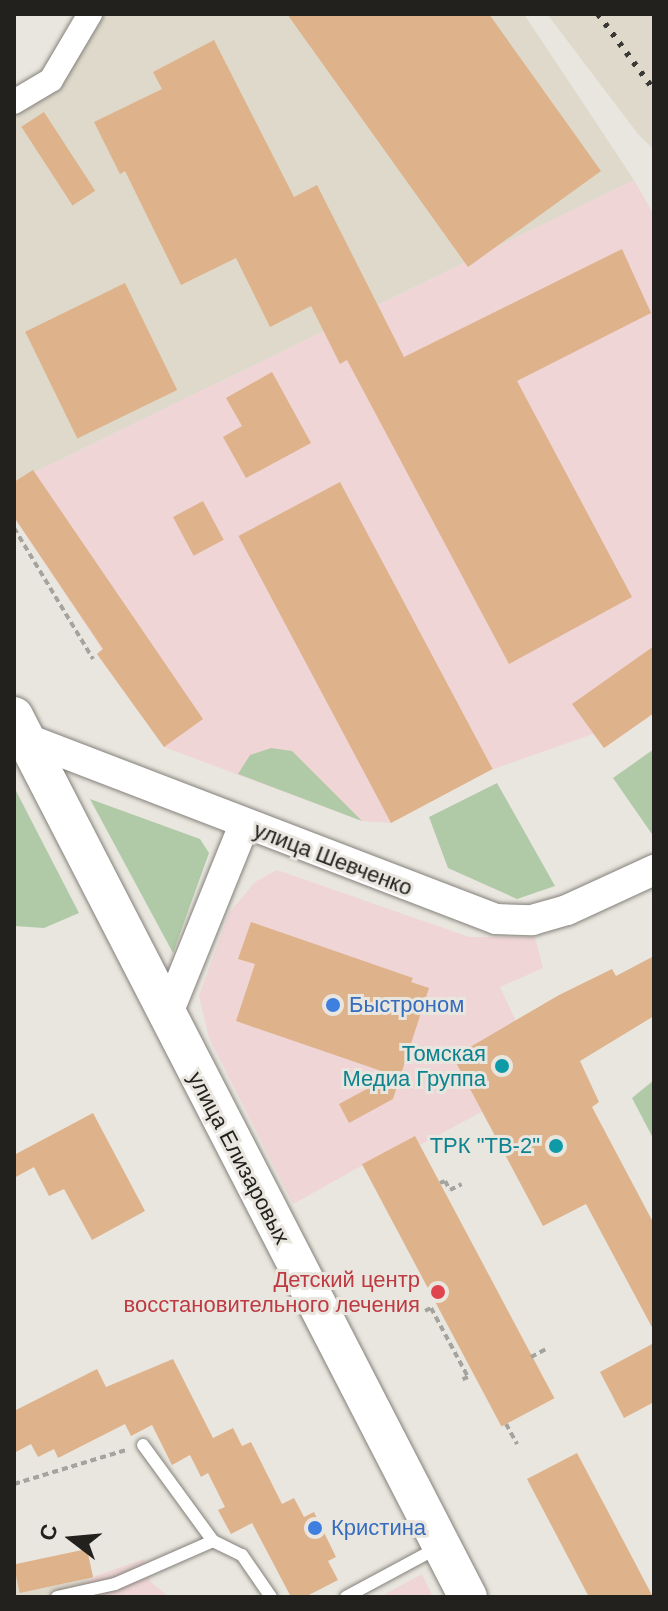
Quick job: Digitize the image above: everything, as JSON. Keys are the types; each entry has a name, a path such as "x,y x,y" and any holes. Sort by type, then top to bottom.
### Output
{"main road":[{"name":"улица Елизаровых","path":"17,729 468,1597"}],"street":[{"path":"14,102 51,80 90,14"},
{"name":"улица Шевченко","path":"17,729 244,825 496,919 532,920 567,910 654,870"},
{"path":"166,1018 244,825"}],"lane":[{"path":"143,1445 213,1541 242,1555 271,1597"},
{"path":"57,1597 115,1584 213,1541"},
{"path":"346,1597 442,1546"}],"path":[{"path":"14,528 93,659"},
{"path":"440,1183 445,1181 450,1190 462,1184"},
{"path":"425,1311 431,1308 439,1317 468,1377 461,1380"},
{"path":"531,1357 546,1349"},
{"path":"506,1424 517,1444"},
{"path":"14,1484 143,1445"}],"shaded area":[{"path":"95,14 524,14 634,180 14,482 14,114 53,93"},
{"path":"547,14 654,14 654,150 638,134"},
{"path":"634,180 654,215 654,713 604,748 593,734 491,770 390,823 362,821 164,747 97,654 102,649 14,517 14,482"},
{"path":"277,870 469,937 535,937 543,968 500,987 543,1079 420,1145 415,1136 293,1204 209,1038 199,996 229,913 255,882"},
{"path":"87,1549 93,1577 65,1597 14,1597 14,1566"},
{"path":"144,1559 150,1581 169,1597 65,1597 93,1577"},
{"path":"422,1574 433,1597 380,1597"}],"green space":[{"path":"271,748 292,751 362,821 238,774 250,755"},
{"path":"654,749 654,837 613,778"},
{"path":"497,783 555,886 517,899 448,868 429,817"},
{"path":"14,787 79,913 44,928 14,926"},
{"path":"90,799 200,839 209,853 173,953"},
{"path":"654,1080 654,1140 632,1098"}],"building":[{"path":"287,14 489,14 601,171 468,267"},
{"path":"214,40 294,197 317,185 404,357 622,249 651,313 517,381 632,597 509,664 347,360 340,364 311,306 270,327 236,258 181,285 125,171 120,174 94,122 162,89 153,72"},
{"path":"44,112 95,191 73,206 21,127"},
{"path":"125,283 177,390 77,439 25,332"},
{"path":"272,372 311,443 246,478 223,437 242,426 226,398"},
{"path":"33,470 203,719 164,747 97,654 103,649 14,517 14,482"},
{"path":"340,482 493,769 391,823 238,536"},
{"path":"203,501 224,540 194,556 173,517"},
{"path":"654,646 654,713 604,748 572,704"},
{"name":"Быстроном","path":"251,922 413,978 411,982 429,988 393,1099 349,1123 339,1104 393,1075 236,1021 255,964 238,959"},
{"path":"654,956 654,1016 580,1061 599,1102 592,1107 654,1224 654,1331 586,1204 543,1226 453,1057 559,995 612,969 616,976"},
{"path":"93,1113 145,1211 92,1240 64,1189 49,1196 34,1167 14,1178 14,1155"},
{"path":"415,1136 554,1398 501,1426 362,1164"},
{"path":"654,1343 654,1402 624,1418 600,1372"},
{"path":"173,1359 213,1438 233,1428 242,1446 251,1442 282,1504 294,1498 304,1517 314,1512 336,1557 328,1561 338,1580 305,1597 291,1597 252,1523 231,1534 218,1510 225,1507 208,1473 201,1477 190,1455 172,1465 152,1425 131,1436 125,1424 58,1458 54,1449 38,1457 31,1444 14,1453 14,1411 97,1369 106,1387"},
{"path":"577,1453 653,1597 589,1597 527,1479"},
{"path":"87,1549 93,1577 20,1593 14,1565"}],"railway":[{"path":"598,14 654,90"}],"place":[{"name":"Быстроном","path":"333,1005"},
{"name":"Томская Медиа Группа","path":"502,1066"},
{"name":"ТРК \"ТВ-2\"","path":"556,1146"},
{"name":"Детский центр восстановительного лечения","path":"438,1292"},
{"name":"Кристина","path":"315,1528"}]}
